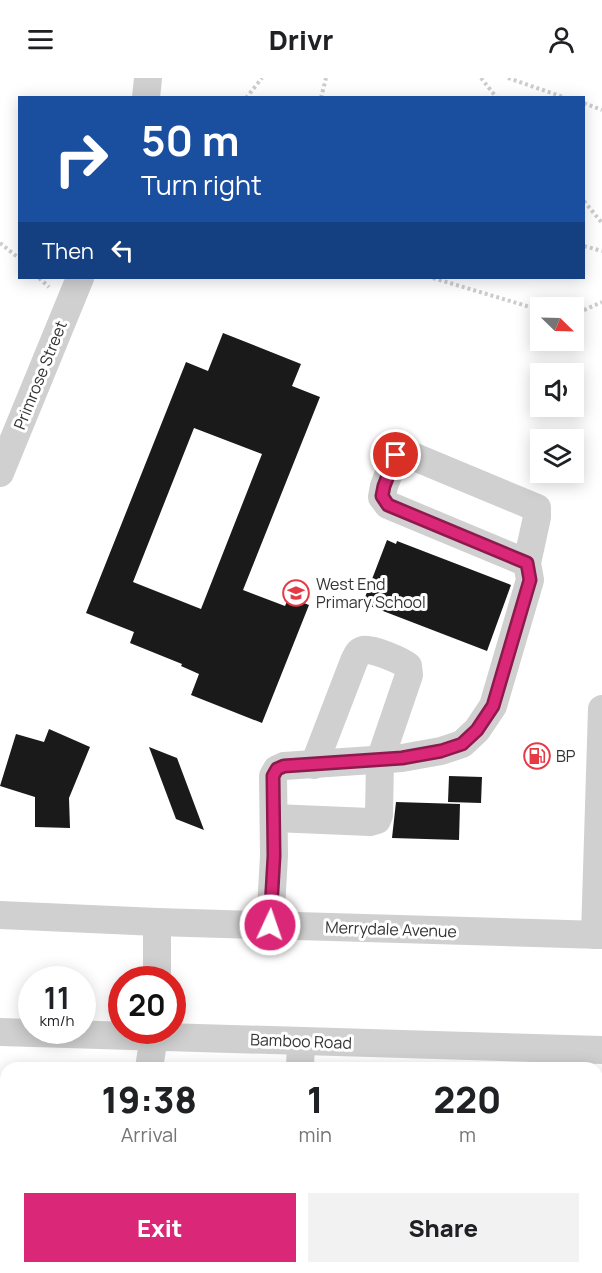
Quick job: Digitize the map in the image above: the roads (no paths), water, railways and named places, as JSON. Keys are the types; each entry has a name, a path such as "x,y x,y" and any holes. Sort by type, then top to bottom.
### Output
{"street":[{"path":"146,96 148,78"},
{"name":"Primrose Street","path":"0,473 80,279"},
{"path":"270,925 274,818 273,776 277,769 284,766 380,760 441,751 462,744 486,718 496,695 530,580 527,563 537,508 405,453 396,455 382,496 388,505 527,563"},
{"path":"274,818 374,822 379,816 380,760 410,671 404,662 365,649 360,650 314,765"},
{"path":"598,935 602,709"},
{"name":"Merrydale Avenue","path":"0,915 598,935"},
{"path":"157,922 157,966"},
{"name":"Bamboo Road","path":"0,1032 108,1033"},
{"name":"Bamboo Road","path":"186,1038 301,1054 459,1057 596,1056"},
{"path":"150,1062 153,1044"}],"place":[{"name":"West End Primary School","path":"296,593"},
{"name":"BP","path":"537,756"}]}
